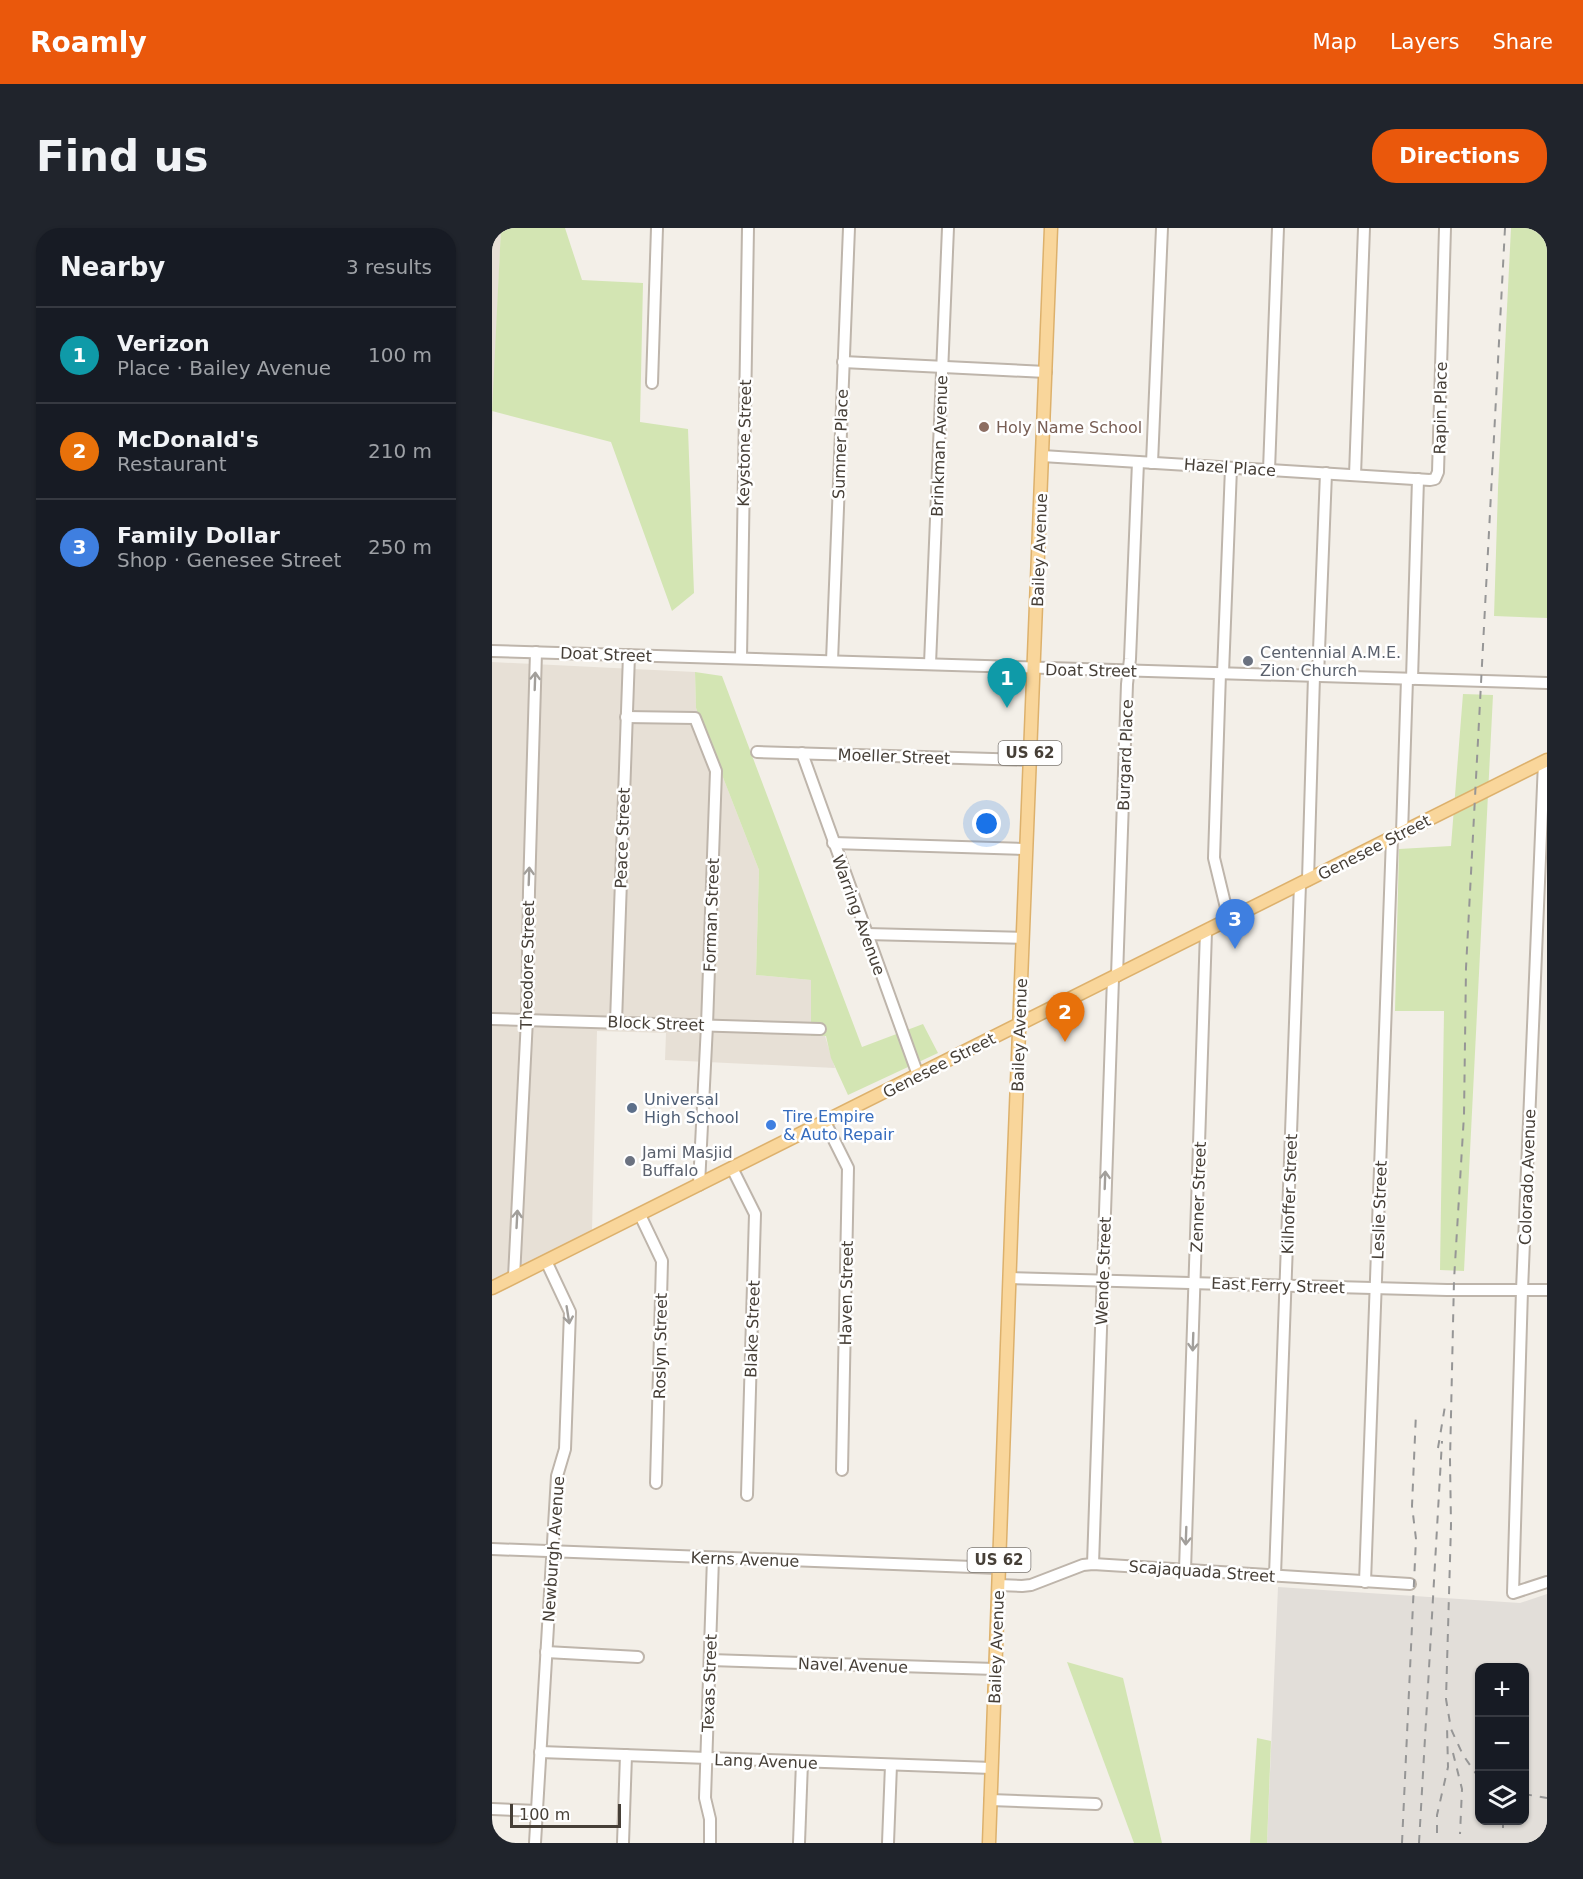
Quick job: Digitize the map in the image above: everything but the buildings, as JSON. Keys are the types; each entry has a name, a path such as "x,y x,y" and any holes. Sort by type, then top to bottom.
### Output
{"main road":[{"name":"Bailey Avenue","path":"989,1843 1019,1024 1052,228"},
{"name":"Genesee Street","path":"492,1288 1545,761"}],"street":[{"path":"652,383 657,228"},
{"name":"Keystone Street","path":"741,658 748,228"},
{"name":"Sumner Place","path":"832,661 849,228"},
{"name":"Brinkman Avenue","path":"930,664 948,228"},
{"path":"1152,463 1162,228"},
{"path":"1269,470 1278,228"},
{"path":"1355,475 1364,228"},
{"name":"Rapin Place","path":"1418,479 1433,480 1438,472 1445,228"},
{"path":"843,362 1046,372"},
{"name":"Hazel Place","path":"1042,456 1418,479"},
{"name":"Burgard Place","path":"1115,977 1138,462"},
{"path":"1228,920 1214,858 1232,468"},
{"name":"Kilhoffer Street","path":"1275,1575 1304,882 1326,474"},
{"path":"1397,836 1409,679 1418,479"},
{"name":"Doat Street","path":"492,651 1547,683"},
{"name":"Theodore Street","path":"514,1277 527,1019 536,652"},
{"name":"Peace Street","path":"616,1022 629,655"},
{"name":"Forman Street","path":"626,717 695,718 716,771 699,1185"},
{"name":"Moeller Street","path":"757,752 1030,760"},
{"name":"Warring Avenue","path":"802,753 918,1075"},
{"name":"Colorado Avenue","path":"1545,761 1522,1290 1512,1593 1547,1582"},
{"name":"Leslie Street","path":"1365,1582 1397,836"},
{"path":"833,843 1026,849"},
{"name":"Zenner Street","path":"1185,1570 1206,931"},
{"path":"866,934 1023,938"},
{"name":"Wende Street","path":"1093,1564 1115,977"},
{"name":"Block Street","path":"492,1018 820,1029"},
{"name":"Haven Street","path":"825,1122 848,1168 842,1470"},
{"name":"Blake Street","path":"732,1168 755,1214 747,1495"},
{"name":"Roslyn Street","path":"640,1215 662,1261 656,1483"},
{"name":"Newburgh Avenue","path":"536,1843 557,1476 565,1449 570,1312 546,1261"},
{"name":"East Ferry Street","path":"1010,1278 1286,1286 1547,1290"},
{"name":"Kerns Avenue","path":"492,1549 999,1568"},
{"name":"Texas Street","path":"710,1843 710,1819 705,1798 713,1558"},
{"name":"Scajaquada Street","path":"998,1585 1022,1587 1083,1565 1093,1564 1410,1584"},
{"path":"546,1652 638,1657"},
{"name":"Navel Avenue","path":"710,1660 995,1669"},
{"name":"Lang Avenue","path":"540,1752 992,1768"},
{"path":"623,1843 626,1755"},
{"path":"799,1843 802,1762"},
{"path":"888,1843 891,1765"},
{"path":"990,1800 1096,1804"},
{"path":"492,1809 537,1811"}],"shaded area":[{"path":"492,228 501,228 492,430"},
{"path":"492,662 695,672 696,708 759,870 756,975 811,980 811,1035 825,1036 835,1068 665,1060 666,1033 597,1031 592,1231 492,1281"},
{"path":"1278,1587 1520,1603 1547,1594 1547,1843 1267,1843"}],"green space":[{"path":"501,228 565,228 582,280 643,283 640,422 688,429 694,593 672,611 611,442 492,411"},
{"path":"1511,228 1547,228 1547,618 1494,616"},
{"path":"695,672 722,676 862,1047 923,1024 938,1053 848,1095 831,1058 826,1036 811,1036 811,980 756,975 759,870 696,708"},
{"path":"1463,694 1493,695 1464,1271 1440,1270 1444,1011 1395,1011 1399,849 1451,846"},
{"path":"1067,1662 1123,1678 1162,1843 1134,1843"},
{"path":"1257,1738 1271,1741 1267,1843 1250,1843"}],"railway":[{"path":"1475,1772 1463,1755 1451,1729 1446,1699 1451,1525 1450,1460 1454,1280 1464,1115 1466,968 1505,228"},
{"path":"1438,1448 1445,1406"},
{"path":"1402,1843 1416,1539 1412,1506 1416,1413"},
{"path":"1419,1843 1442,1441"},
{"path":"1437,1833 1437,1815 1448,1767 1447,1726"},
{"path":"1453,1753 1462,1789 1460,1834"},
{"path":"1529,1795 1547,1798"},
{"path":"1503,1825 1503,1835"}],"place":[{"name":"Holy Name School","path":"984,427"},
{"name":"Centennial A.M.E. Zion Church","path":"1248,661"},
{"name":"Verizon","path":"1007,708"},
{"name":"Family Dollar","path":"1235,949"},
{"name":"McDonald's","path":"1065,1042"},
{"name":"Universal High School","path":"632,1108"},
{"name":"Tire Empire & Auto Repair","path":"771,1125"},
{"name":"Jami Masjid Buffalo","path":"630,1161"}]}
